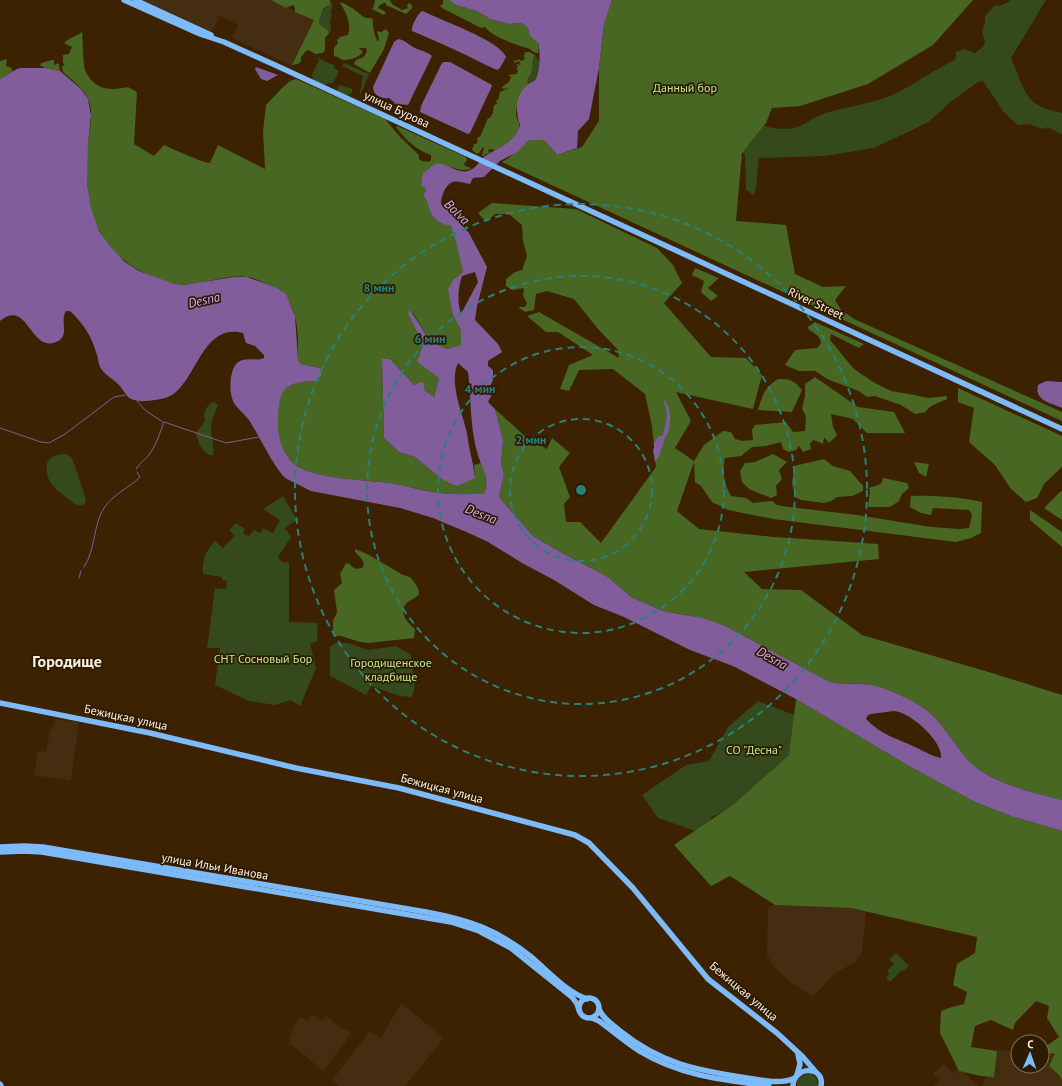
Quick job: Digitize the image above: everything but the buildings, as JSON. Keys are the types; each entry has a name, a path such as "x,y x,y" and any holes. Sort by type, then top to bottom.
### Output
{"main road":[{"name":"улица Бурова","path":"124,0 200,34 224,42"},
{"name":"улица Бурова","path":"135,0 560,197"},
{"name":"River Street","path":"560,197 1062,429"},
{"name":"Бежицкая улица","path":"0,703 150,733 289,766 397,787 575,834 589,843 633,888 708,979 777,1033 802,1056 820,1076 822,1085"},
{"name":"улица Ильи Иванова","path":"0,848 24,846 43,848 426,915"},
{"name":"улица Ильи Иванова","path":"0,852 42,852 426,915"},
{"path":"426,915 467,921 504,938 532,958 577,995 596,1001 604,1017 632,1040 651,1052 674,1063 700,1070 779,1082 796,1077 807,1071 815,1072"},
{"path":"426,915 466,926 502,942 520,954 572,997 582,1016 599,1021 639,1051 673,1068 699,1075 769,1086"},
{"path":"579,1010 582,1002 587,999"},
{"path":"592,1018 597,1015 599,1009"},
{"path":"793,1086 800,1059 795,1050"}],"shaded area":[{"path":"140,0 270,0 314,20 292,66 232,38 238,25 220,16 211,32"},
{"path":"55,719 79,722 71,781 34,775 38,751 46,752 50,731 54,725"},
{"path":"775,905 851,908 865,912 866,914 862,952 855,962 834,974 813,997 789,981 775,968 767,955 768,907"},
{"path":"401,1003 444,1038 405,1086 339,1086 332,1080 370,1031 381,1038"},
{"path":"313,1014 321,1021 326,1016 342,1029 344,1028 351,1032 323,1071 296,1048 288,1044 294,1025 299,1018 307,1021"},
{"path":"998,1049 1010,1051 1010,1074 1050,1074 1050,1051 1062,1049 1062,1086 982,1086"},
{"path":"943,1064 953,1073 959,1067 978,1086 934,1086 939,1080 933,1074"}],"green space":[{"path":"271,0 330,0 330,4 323,9 319,20 319,24 328,30 329,33 325,38 325,50 323,53 315,54 309,50 306,51 298,64 292,65 314,20 295,12 293,5 286,8"},
{"path":"331,0 331,4 333,5 330,13 332,13 330,21 331,31 329,33 328,30 319,24 319,19 321,13 328,6"},
{"path":"375,0 390,0 392,4 402,10 408,8 407,5 409,3 412,5 412,8 406,14 386,5 386,3 383,3 378,8 386,12 384,15 372,9"},
{"path":"443,0 449,0 456,5 477,11 490,19 509,24 521,23 527,27 531,37 537,41 539,47 538,53 499,37 485,27 481,28 442,8 440,5 443,4"},
{"name":"Данный бор","path":"612,0 973,0 933,45 868,84 800,106 772,108 766,123 742,153 736,221 786,225 795,274 823,287 846,286 835,300 841,310 854,319 1062,412 1062,421 502,162 522,146 533,140 539,139 545,141 557,155 582,147 599,121 599,68 604,24"},
{"path":"1011,0 1046,0 1011,58 1024,90 1032,101 1052,111 1062,113 1061,134 1048,127 1043,129 1029,124 1018,125 1003,111 983,81 978,82 949,103 929,122 874,148 825,156 759,158 754,195 746,190 745,154 732,149 759,125 776,129 798,127 826,113 872,102 899,92 940,67 955,60 956,52 965,49 975,53 984,46 985,42 982,31 985,24 985,16 994,6 1002,5"},
{"path":"341,2 353,8 364,17 371,18 373,20 374,31 378,42 379,39 377,31 381,32 386,29 389,33 384,49 370,73 354,64 356,60 364,57 367,51 366,48 359,48 363,52 359,56 351,59 343,60 337,56 334,56 334,48 338,44 337,40 340,37 348,35 349,31 348,19 340,3"},
{"path":"82,32 84,67 93,82 103,88 115,89 128,87 137,92 134,144 154,156 164,145 210,163 218,145 265,169 263,132 266,105 290,81 296,79 385,119 400,137 419,155 419,159 422,161 429,162 431,160 431,155 412,144 400,132 396,127 397,126 466,157 467,160 464,164 471,169 462,170 436,164 422,180 421,185 426,188 426,191 423,194 434,218 438,221 451,225 461,252 463,272 454,279 453,315 461,331 461,345 447,349 430,341 411,310 423,344 417,362 439,378 434,397 424,390 420,382 414,385 390,359 382,359 384,438 399,452 415,457 443,480 475,478 474,465 481,463 486,478 484,494 439,493 391,483 325,476 301,468 293,463 284,450 279,436 277,413 280,397 287,388 292,385 317,381 319,368 301,364 298,360 297,324 292,307 285,294 274,287 249,277 228,277 183,285 164,281 130,265 117,254 105,240 95,222 91,211 87,187 87,151 91,120 90,104 83,91 63,72 62,66 65,65 63,63 63,55 69,54 72,47 64,43"},
{"path":"525,52 535,55 530,76 527,80 528,84 517,106 516,114 519,124 518,130 510,141 495,150 489,149 488,151 490,152 485,154 485,156 482,156 484,147 477,154 472,150 474,144 478,141 477,139 480,137 488,118 489,119 493,113 494,105 497,104 496,100 498,100 500,92 509,88 503,89 502,87 509,82 511,77 508,75 517,74 518,70 516,69 518,66 516,64 521,65 519,61 515,63 514,61 519,59 521,61 525,59"},
{"path":"535,55 539,63 538,72 536,78 528,84 527,80 532,71"},
{"path":"317,57 335,66 334,68 339,71 333,83 322,85 313,80 312,75 319,60"},
{"path":"7,59 6,65 13,71 0,79 0,61"},
{"path":"54,60 54,65 59,63 60,71 45,68 40,65 41,63"},
{"path":"344,63 369,74 359,98 363,76 342,66"},
{"path":"341,85 352,89 352,93 348,95 337,91 338,86"},
{"path":"492,203 576,209 657,248 673,265 682,283 664,303 711,357 746,358 762,375 753,409 676,392 691,421 675,448 694,461 704,445 723,431 731,432 735,439 743,441 753,440 752,430 755,425 786,422 793,432 805,431 806,416 802,409 805,396 805,384 815,377 858,407 894,412 905,433 867,433 853,419 831,414 833,427 837,435 829,443 824,437 823,444 814,440 810,443 811,449 803,452 799,446 796,450 789,452 783,449 781,442 766,446 752,447 741,456 725,458 724,477 731,496 746,498 753,503 772,501 777,505 789,507 857,515 931,527 960,529 969,528 972,515 969,510 933,508 931,515 921,513 910,507 911,496 946,497 982,502 981,533 971,538 956,542 773,519 728,510 712,502 701,486 695,482 694,462 677,511 699,529 774,537 878,544 879,559 744,572 762,589 801,590 862,635 1062,695 1062,800 1012,786 987,775 968,760 929,712 905,697 872,685 830,682 723,625 691,616 663,611 631,597 608,577 533,536 499,497 504,474 501,464 503,440 495,409 529,440 547,449 552,438 570,453 559,467 570,497 564,504 566,522 580,522 601,543 656,467 652,426 645,394 613,369 579,370 569,391 560,389 569,365 593,355 558,332 546,332 527,316 539,312 619,358 618,350 598,329 574,299 547,291 536,294 534,310 525,312 518,307 525,307 527,303 523,296 524,288 512,290 506,286 506,279 515,272 522,270 527,256 523,241 522,225 509,214 495,214 486,222 478,213"},
{"path":"695,268 719,278 708,288 718,296 711,301 701,292 704,281 692,275"},
{"path":"815,322 864,344 859,348 831,334 830,340 854,369 873,382 891,391 928,398 947,396 947,399 931,406 925,412 915,414 901,405 875,396 867,397 859,391 829,380 815,371 799,371 785,365 795,350 817,348 821,344 819,337 809,330 808,327"},
{"path":"778,379 792,381 802,390 792,412 758,410 765,392 770,385"},
{"path":"958,388 1062,436 1062,467 1044,484 1037,498 1026,502 1011,489 995,465 969,442 974,408 958,402"},
{"path":"213,402 218,405 211,426 214,448 213,455 210,455 204,451 199,444 196,433 205,421 204,415 206,408"},
{"path":"66,454 71,457 75,466 86,499 84,505 77,505 62,494 54,487 47,475 47,462 53,456"},
{"path":"773,454 787,462 779,470 782,479 776,486 777,495 771,498 749,489 742,482 740,471 745,463 755,462"},
{"path":"824,459 833,466 850,471 863,486 863,491 852,496 837,497 824,503 801,500 795,497 792,483 794,466"},
{"path":"914,462 929,464 926,477 919,473"},
{"path":"883,478 907,483 909,488 902,494 899,501 890,507 868,507 869,488 881,484"},
{"path":"1062,491 1062,520 1044,508"},
{"name":"СНТ Сосновый Бор","path":"283,496 297,520 285,528 291,537 278,557 282,562 289,563 289,622 318,623 318,641 310,644 316,668 300,706 291,700 275,705 249,701 215,685 220,648 207,648 215,588 226,589 227,581 222,580 222,577 203,574 203,564 209,548 215,541 223,548 235,536 229,530 236,523 245,529 243,534 249,536 254,530 260,533 263,528 273,533 280,520 263,509"},
{"path":"1030,510 1062,532 1062,547 1030,520"},
{"path":"355,549 411,578 415,584 419,594 408,602 403,609 406,620 415,629 414,638 369,643 360,642 341,636 333,636 333,621 337,612 334,590 342,583 340,574 346,563 357,569 363,567 364,564 362,559 355,552"},
{"name":"Городищенское кладбище","path":"335,643 349,643 368,650 396,646 411,655 415,681 412,697 400,696 371,686 366,695 330,676 330,647"},
{"path":"796,699 909,766 975,802 1014,817 1062,831 1062,1081 1060,1076 1050,1067 1055,1054 1050,1053 1050,1043 1059,1037 1047,1018 1049,1006 1036,1001 1015,1023 1013,1030 991,1020 975,1026 971,1047 997,1051 994,1077 981,1076 959,1071 940,1033 941,1011 964,1004 967,992 953,985 957,964 975,953 977,937 851,908 775,905 730,876 711,886 674,845 734,804 789,755"},
{"name":"СО \"Десна\"","path":"758,701 797,716 794,755 747,799 712,817 701,833 658,818 642,795 686,765 709,761 728,727"},
{"path":"896,953 909,966 904,971 902,970 890,982 886,978 889,974 887,971 894,964 889,960"},
{"path":"812,1074 817,1079 818,1086 797,1086 797,1081 800,1077"}],"water":[{"name":"Desna","path":"449,0 612,0 604,24 599,68 589,119 578,131 577,148 557,155 544,140 532,140 527,142 517,152 500,161 484,177 473,178 470,184 458,181 452,182 444,191 442,198 441,204 469,233 487,267 475,320 498,344 502,352 488,361 488,366 493,370 493,380 490,386 492,394 488,402 495,409 503,440 501,464 504,474 499,497 533,536 608,577 631,597 663,611 702,618 723,625 830,682 878,686 905,697 917,704 935,718 968,760 987,775 1012,786 1062,800 1062,831 1014,817 975,802 909,766 796,699 733,666 690,650 624,617 594,605 554,580 522,563 488,542 471,534 433,518 400,508 311,491 287,479 277,468 249,420 237,407 232,398 231,380 233,370 237,363 247,359 264,358 264,355 255,346 246,343 243,333 230,332 220,335 211,342 184,382 172,395 161,399 142,401 129,398 122,388 102,370 89,335 79,320 70,311 66,311 65,314 63,336 59,341 53,343 45,343 39,339 23,320 16,316 9,316 0,321 0,79 21,68 45,68 60,71 81,89 88,99 91,116 88,142 87,184 91,208 99,231 110,246 125,262 139,271 174,284 184,285 234,277 247,277 275,287 286,294 295,316 298,360 301,364 319,368 321,370 321,375 317,381 292,385 283,392 280,397 278,420 279,436 284,450 293,463 301,468 325,476 390,483 439,493 484,494 486,485 485,473 476,449 474,438 468,372 458,363 455,387 467,432 475,478 457,486 443,480 415,457 399,452 384,438 382,359 390,359 414,385 420,382 424,383 424,390 434,397 439,378 417,362 423,344 408,313 410,310 430,341 447,349 461,345 461,331 453,315 448,289 454,279 463,272 451,226 443,224 434,218 423,194 426,191 426,188 421,186 423,173 434,165 439,164 443,164 459,171 468,171 475,167 484,157 510,140 518,131 520,125 517,114 517,104 520,94 527,85 535,80 539,69 539,45 538,42 531,37 527,27 521,23 509,24 490,19 477,11 456,5","holes":["475,272 478,282 461,314 458,295 462,276","894,711 908,716 924,728 937,744 941,758 889,736 872,725 866,719 868,715 871,714"]},
{"path":"422,11 493,44 506,57 500,68 497,70 412,31 412,26"},
{"path":"398,39 405,41 415,48 432,56 408,105 396,104 389,98 378,96 373,90 373,87 394,42"},
{"path":"450,62 492,85 470,133 468,134 420,112 421,106 442,63"},
{"path":"256,67 278,75 267,81 261,79 255,69"},
{"path":"1046,381 1062,382 1062,408 1045,401 1039,395 1037,390 1038,385"},
{"path":"663,399 668,405 670,425 660,453 655,462 653,450 654,443 659,436 663,435 666,421 667,413"}],"waterway":[{"path":"0,428 41,442 49,443 65,434 114,397 125,395"},
{"path":"137,401 146,411 163,422"},
{"path":"136,469 153,449 164,422 226,443 259,437"},
{"path":"84,567 91,553 100,515 111,499 140,477 137,472"},
{"path":"79,578 81,571"}],"district":[{"name":"Городище","path":"67,661"}],"water label":[{"name":"Bolva","path":"457,212"}]}
